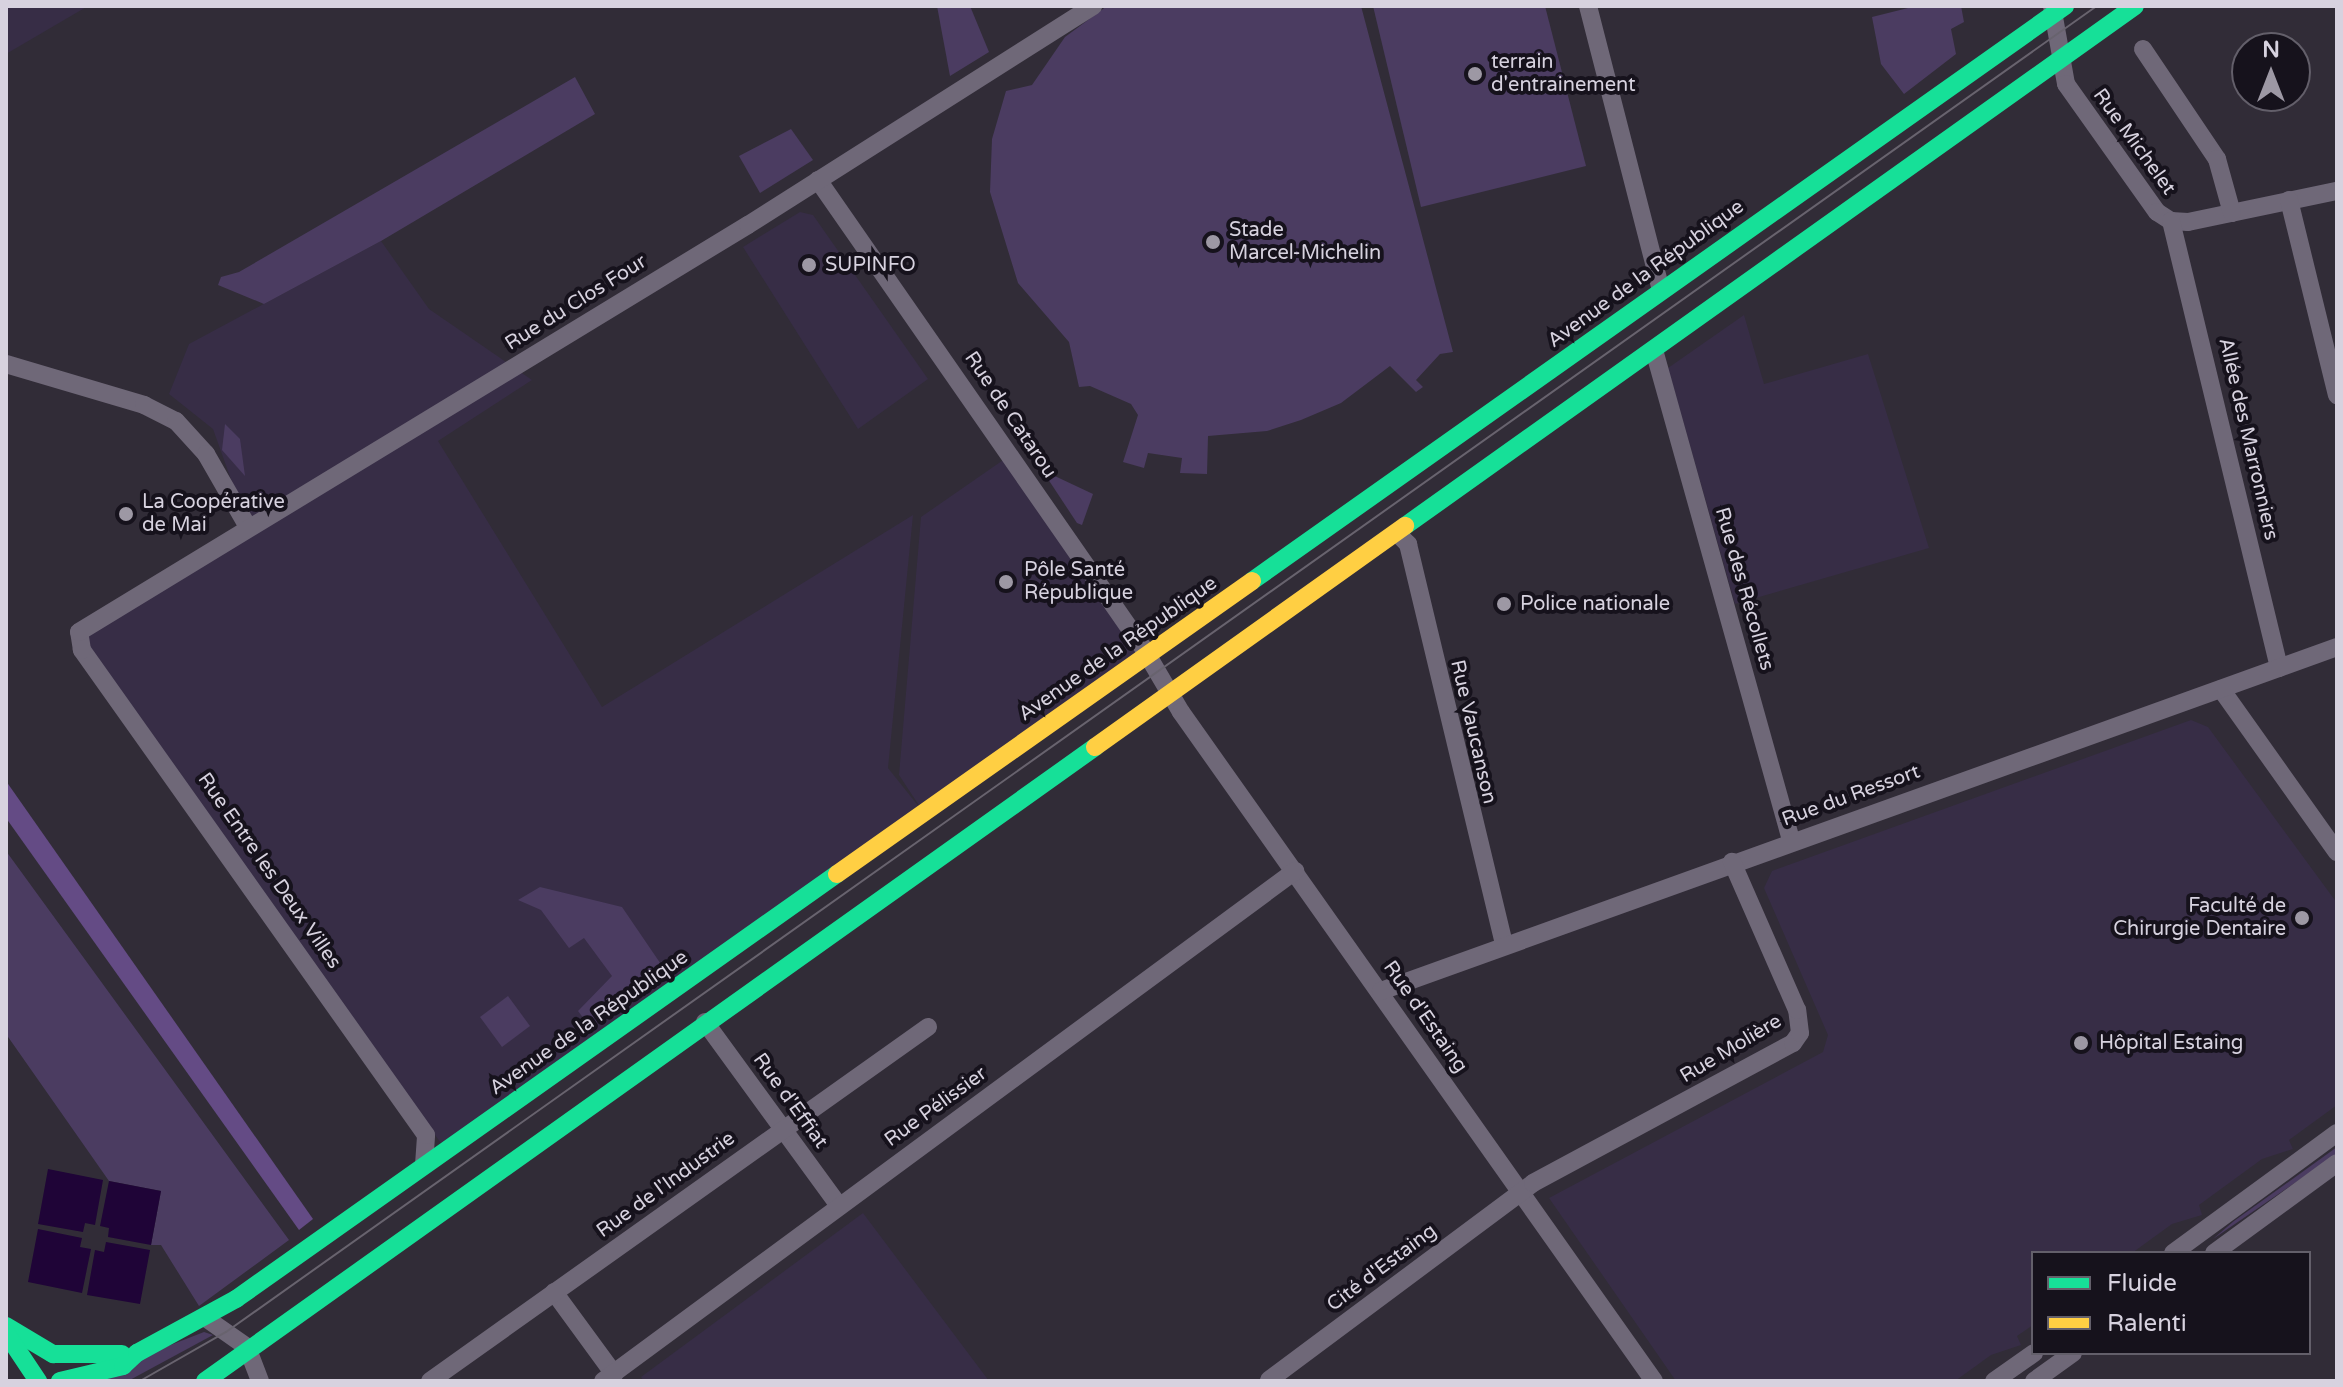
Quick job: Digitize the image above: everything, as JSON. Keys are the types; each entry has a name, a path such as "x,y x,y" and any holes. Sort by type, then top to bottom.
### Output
{"main road":[{"path":"205,1381 247,1347 705,1022 1168,685 1397,533 2135,6"},
{"name":"Avenue de la République","path":"60,1381 123,1366 137,1353 207,1319 2056,9"},
{"name":"Avenue de la République","path":"6,1326 43,1350 76,1356 137,1353"},
{"path":"6,1333 38,1381"}],"street":[{"name":"Rue du Clos Four","path":"79,632 818,180 1093,6"},
{"path":"1588,6 1661,291"},
{"name":"Avenue de la République","path":"2056,9 2060,60"},
{"path":"2143,49 2217,159 2232,213"},
{"name":"Rue Michelet","path":"2060,60 2066,84 2112,153 2157,212 2171,221 2232,213 2337,191"},
{"name":"Rue de Catarou","path":"818,180 1168,685"},
{"path":"2289,200 2337,395"},
{"name":"Allée des Marronniers","path":"2171,221 2279,668"},
{"name":"Rue des Récollets","path":"1654,350 1791,840"},
{"path":"6,364 125,399 176,421 206,454 248,527"},
{"name":"Rue Vaucanson","path":"1397,533 1408,544 1504,944"},
{"name":"Rue Entre les Deux Villes","path":"79,632 82,650 426,1135"},
{"name":"Rue du Ressort","path":"1381,991 1791,840 2337,647"},
{"name":"Rue d'Estaing","path":"1168,685 1654,1381"},
{"path":"2221,689 2337,852"},
{"name":"Rue Molière","path":"1522,1192 1793,1043 1800,1033 1797,1010 1732,862"},
{"name":"Rue Pélissier","path":"608,1377 1295,871"},
{"name":"Rue d'Effiat","path":"705,1022 839,1206"},
{"name":"Rue de l'Industrie","path":"430,1381 928,1027"},
{"path":"2176,1251 2337,1133"},
{"path":"424,1165 426,1135 458,1142"},
{"path":"2217,1251 2337,1163"},
{"name":"Cité d'Estaing","path":"1269,1380 1522,1192"},
{"path":"554,1292 608,1377"},
{"path":"207,1319 247,1347 260,1381"},
{"path":"1994,1381 2031,1355"},
{"path":"2034,1381 2070,1355"},
{"path":"220,1369 240,1370 260,1381"}],"shaded area":[{"path":"6,6 88,6 6,54"},
{"path":"937,6 970,6 989,52 950,76"},
{"name":"Stade Marcel-Michelin","path":"1107,6 1361,6 1453,352 1440,354 1416,380 1423,387 1416,392 1390,366 1341,403 1301,420 1267,431 1208,436 1207,474 1180,473 1182,458 1148,453 1144,468 1123,462 1138,415 1131,404 1090,386 1079,387 1069,342 1018,283 990,192 992,139 1006,91 1032,85 1065,37"},
{"path":"1373,6 1545,6 1586,166 1421,207"},
{"path":"1916,6 1961,6 1964,22 1951,29 1956,54 1904,94 1881,64 1872,17"},
{"path":"575,77 595,114 381,241 264,304 218,285 221,277 239,272"},
{"path":"791,129 813,160 760,193 739,156"},
{"path":"800,212 813,215 928,379 858,429 743,247"},
{"path":"381,241 429,309 532,380 438,441 602,707 913,515 888,768 924,813 446,1150 82,650 79,632 248,527 213,429 169,394 189,344"},
{"path":"1744,315 1764,384 1868,354 1929,548 1735,604 1668,368"},
{"path":"225,424 240,439 245,476 222,450"},
{"name":"Pôle Santé République","path":"1009,456 1143,652 924,813 899,775 921,517"},
{"path":"1042,470 1093,494 1082,525 1077,523"},
{"name":"Hôpital Estaing","path":"2191,720 2208,727 2337,903 2337,1105 2289,1140 2293,1149 2262,1159 2199,1205 2202,1215 2172,1224 2135,1251 2031,1251 2031,1326 2017,1336 2021,1345 1991,1355 1955,1381 1676,1381 1549,1198 1823,1052 1828,1035 1764,888 1772,871"},
{"path":"6,781 313,1219 299,1230 6,818"},
{"path":"6,851 289,1240 199,1306 161,1245 151,1245 161,1191 109,1181 6,1034"},
{"path":"540,887 622,907 669,976 590,1027 578,1011 612,976 584,938 569,948 541,910 518,900"},
{"path":"508,996 530,1026 502,1047 480,1017"},
{"path":"2337,1147 2337,1154 2213,1239 2234,1221"},
{"path":"48,1169 103,1180 95,1225 85,1223 83,1232 38,1224"},
{"path":"109,1181 161,1191 151,1245 108,1237 109,1228 100,1226"},
{"path":"863,1213 989,1381 644,1381 641,1377"},
{"path":"38,1229 82,1238 80,1247 91,1249 82,1293 28,1282"},
{"path":"106,1242 150,1250 140,1304 87,1295 95,1250 104,1252"},
{"path":"204,1332 213,1335 128,1381 78,1381"}],"tram line":[{"path":"140,1381 226,1332 2097,6"}],"traffic: fast":[{"path":"1252,581 2065,6"},
{"path":"1405,526 2135,6"},
{"path":"205,1381 1095,747"},
{"path":"60,1381 123,1366 137,1353 236,1299 837,874"},
{"path":"6,1326 53,1354 122,1354"},
{"path":"6,1333 38,1381"}],"traffic: slow":[{"path":"1095,747 1405,526"},
{"path":"837,874 1252,581"}],"place":[{"name":"terrain d'entrainement","path":"1475,74"},
{"name":"Stade Marcel-Michelin","path":"1213,242"},
{"name":"SUPINFO","path":"809,265"},
{"name":"La Coopérative de Mai","path":"126,514"},
{"name":"Pôle Santé République","path":"1006,582"},
{"name":"Police nationale","path":"1504,604"},
{"name":"Faculté de Chirurgie Dentaire","path":"2302,918"},
{"name":"Hôpital Estaing","path":"2081,1043"}]}
